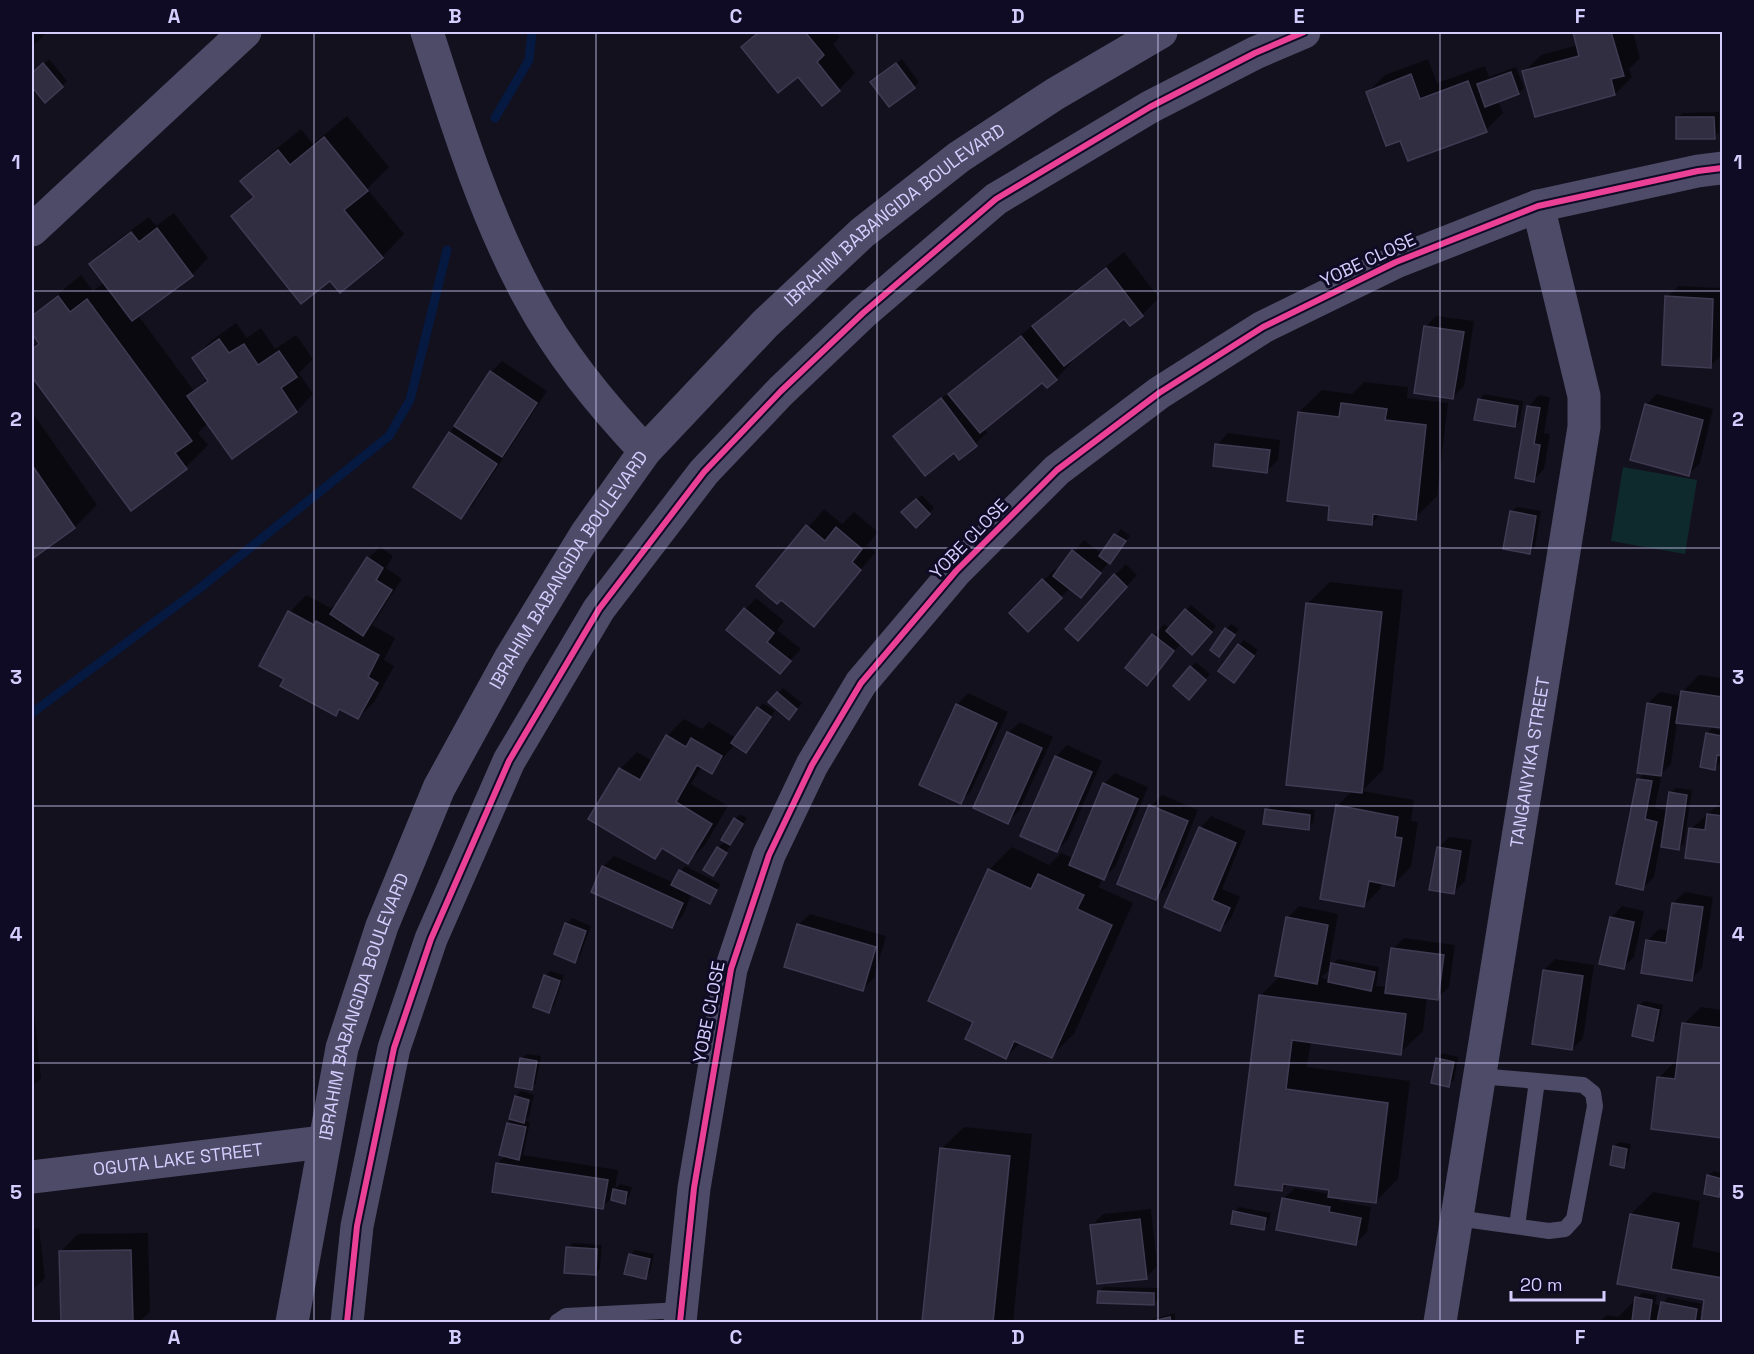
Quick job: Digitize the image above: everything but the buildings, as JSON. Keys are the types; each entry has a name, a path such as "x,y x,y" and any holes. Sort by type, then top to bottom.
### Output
{"street":[{"path":"32,230 245,32"},
{"path":"427,32 453,113 489,207 528,295 589,389 645,451"},
{"name":"IBRAHIM BABANGIDA BOULEVARD","path":"292,1323 323,1142 342,1048 382,926 439,788 530,626 586,534 645,451 765,324 862,233 958,157 1054,94 1161,32"},
{"path":"347,1323 357,1226 394,1048 431,939 508,761 599,609 704,472 781,391 863,313 996,199 1150,107 1255,53 1304,32"},
{"name":"YOBE CLOSE","path":"681,1316 694,1188 730,969 769,855 812,765 861,683 956,571 1057,470 1159,393 1263,327 1385,267 1538,206 1698,171 1722,168"},
{"name":"TANGANYIKA STREET","path":"1440,1323 1584,427 1584,396 1538,206"},
{"name":"OGUTA LAKE STREET","path":"32,1177 323,1142"}],"lane":[{"path":"1457,1218 1549,1231 1565,1229 1574,1219 1595,1106 1593,1094 1583,1085 1479,1076"},
{"path":"1517,1226 1537,1081"},
{"path":"557,1323 566,1316 681,1316"}],"green space":[{"path":"1623,467 1697,480 1685,554 1611,541"}],"waterway":[{"path":"495,118 529,60 532,32"},
{"path":"32,713 200,588 389,436 410,400 447,250"}],"cycle path":[{"path":"347,1322 357,1226 394,1048 431,939 509,761 599,609 704,472 781,391 863,313 996,199 1150,107 1255,53 1304,32"},
{"path":"680,1322 694,1188 731,969 769,855 812,765 861,683 956,571 1057,470 1159,393 1263,327 1396,262 1538,206 1698,171 1722,168"}]}
